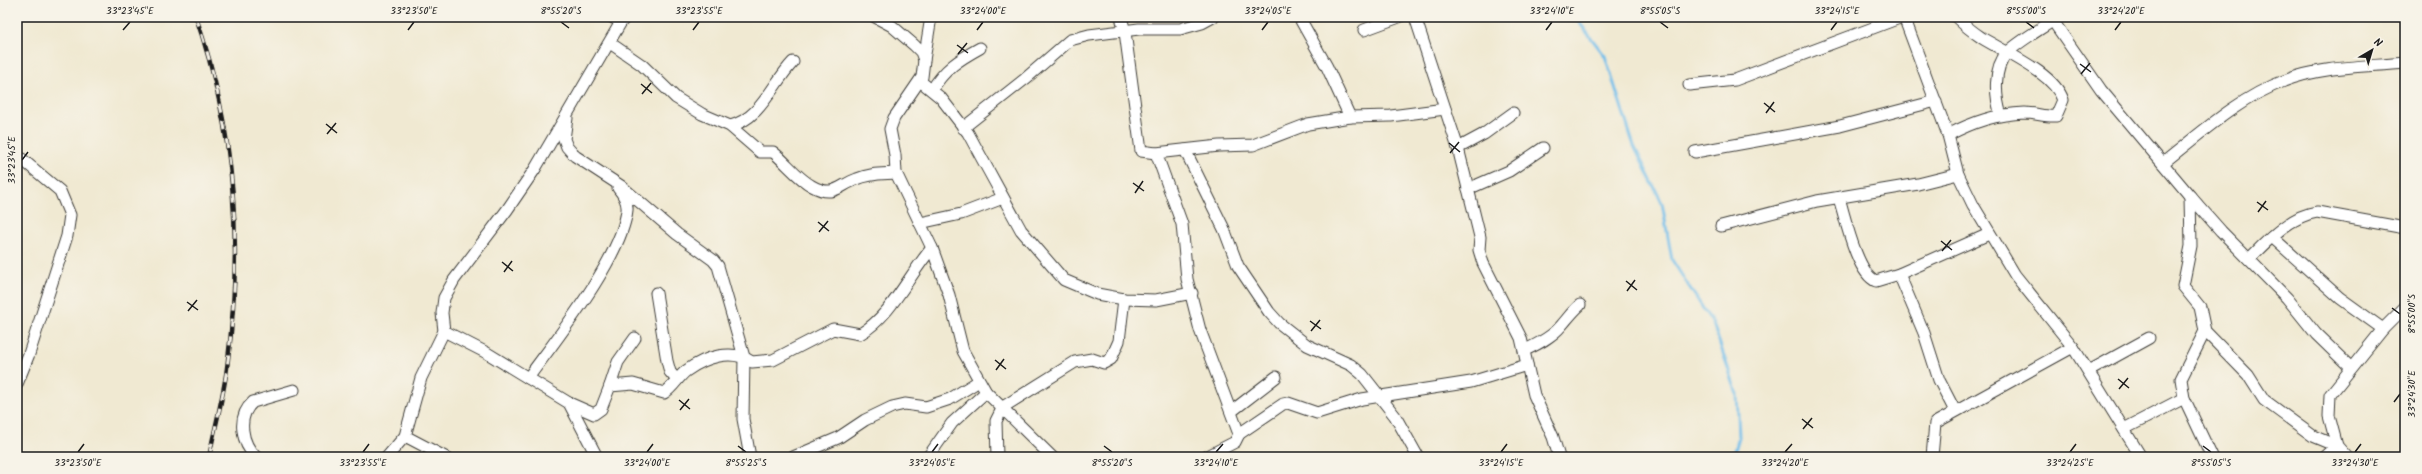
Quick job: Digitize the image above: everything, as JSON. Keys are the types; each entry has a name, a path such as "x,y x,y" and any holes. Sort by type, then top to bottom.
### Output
{"street":[{"path":"875,17 892,26 914,44 921,52 924,60 925,67 920,82 891,125 896,173 932,248 949,295 963,351 986,392 1003,407 1052,457"},
{"path":"924,60 931,17"},
{"path":"1121,17 1125,32 1141,151 1156,153 1219,146 1253,145 1300,126 1350,117 1405,115 1445,109"},
{"path":"964,128 1025,80 1070,40 1089,35 1151,28 1180,29 1202,23 1214,17"},
{"path":"1298,17 1327,67 1350,117"},
{"path":"1364,30 1399,17"},
{"path":"1415,17 1458,148 1480,237 1480,250 1483,263 1513,319 1525,350 1534,395 1553,437 1559,457"},
{"path":"1689,85 1735,80 1903,17 1948,135 1958,174 1989,234 2015,275 2073,347 2141,457"},
{"path":"1948,135 1973,122 2001,115 2025,113 2056,116 2063,100 2061,93 2048,79 1981,37 1956,17"},
{"path":"387,457 404,436 416,392 444,331 442,313 444,298 454,280 511,204 568,114 610,43 620,19"},
{"path":"2001,115 1996,86 1999,71 2007,53 2056,19 2101,90 2190,196 2295,307 2316,334 2350,367"},
{"path":"610,43 642,65 676,98 702,114 730,126 760,152 773,152 812,186 825,191 838,191 856,179 872,174 896,173"},
{"path":"932,90 944,72 952,65 980,48"},
{"path":"730,126 743,123 750,117 760,106 780,75 793,62"},
{"path":"2163,163 2215,122 2258,94 2284,81 2324,72 2405,63"},
{"path":"920,82 932,90 964,128 1021,230 1064,280 1097,294 1124,299 1156,300 1192,293"},
{"path":"1695,152 1840,126 1936,101"},
{"path":"1458,148 1484,134 1513,113"},
{"path":"568,114 564,139 567,147 585,164 621,186 677,234 713,260 718,266 734,317 744,357 743,420 750,457"},
{"path":"1468,189 1509,171 1544,148"},
{"path":"1185,150 1224,229 1238,266 1269,312 1284,327 1307,344 1351,365 1362,374 1394,416 1418,457"},
{"path":"1156,153 1182,224 1186,268 1206,347 1232,411 1239,434"},
{"path":"17,155 60,191 70,215 67,236 29,354 17,384"},
{"path":"1721,226 1817,201 1918,184 1958,174"},
{"path":"528,378 568,323 617,241 627,205 622,193 612,181"},
{"path":"2190,196 2191,246 2183,286 2200,307 2205,331 2248,375 2264,400 2313,436 2337,446 2347,457"},
{"path":"920,223 961,214 1003,198"},
{"path":"1839,198 1856,253 1867,274 1876,281 1899,274 1989,234"},
{"path":"2249,259 2272,237 2303,214 2317,212 2405,228"},
{"path":"2272,237 2340,298 2383,328"},
{"path":"610,386 633,384 664,393 686,371 717,357 727,354 744,357 752,362 773,360 833,329 860,334 886,311 920,262 932,248"},
{"path":"1899,274 1924,333 1939,380 1955,411"},
{"path":"656,293 667,361 670,372 677,380"},
{"path":"997,457 996,421 1003,407 1074,362 1092,359 1104,363 1111,360 1119,341 1124,299"},
{"path":"1525,350 1548,337 1561,326 1569,314 1580,305"},
{"path":"2337,446 2329,416 2330,395 2350,367 2383,328 2405,307"},
{"path":"444,331 569,403 594,414 601,409 610,386 612,373 635,338"},
{"path":"2205,331 2181,379 2184,398 2212,457"},
{"path":"2089,372 2149,338"},
{"path":"1932,457 1934,425 1955,411 2073,347"},
{"path":"1206,457 1235,442 1239,434 1284,404 1288,403 1317,413 1346,402 1378,396 1448,387 1494,376 1527,365"},
{"path":"1232,411 1276,377"},
{"path":"793,457 838,438 866,420 892,407 905,404 926,407 950,399 979,381"},
{"path":"256,457 244,444 243,436 248,407 253,402 294,390"},
{"path":"928,457 952,423 986,392"},
{"path":"2124,429 2184,398"},
{"path":"569,403 597,457"},
{"path":"404,436 445,457"},
{"path":"2325,457 2337,446"}],"waterway":[{"path":"1575,17 1605,56 1634,146 1662,203 1672,260 1713,324 1737,394 1739,437 1733,457"}],"railway":[{"path":"196,17 220,104 228,147 235,234 235,278 227,368 209,457"}]}
